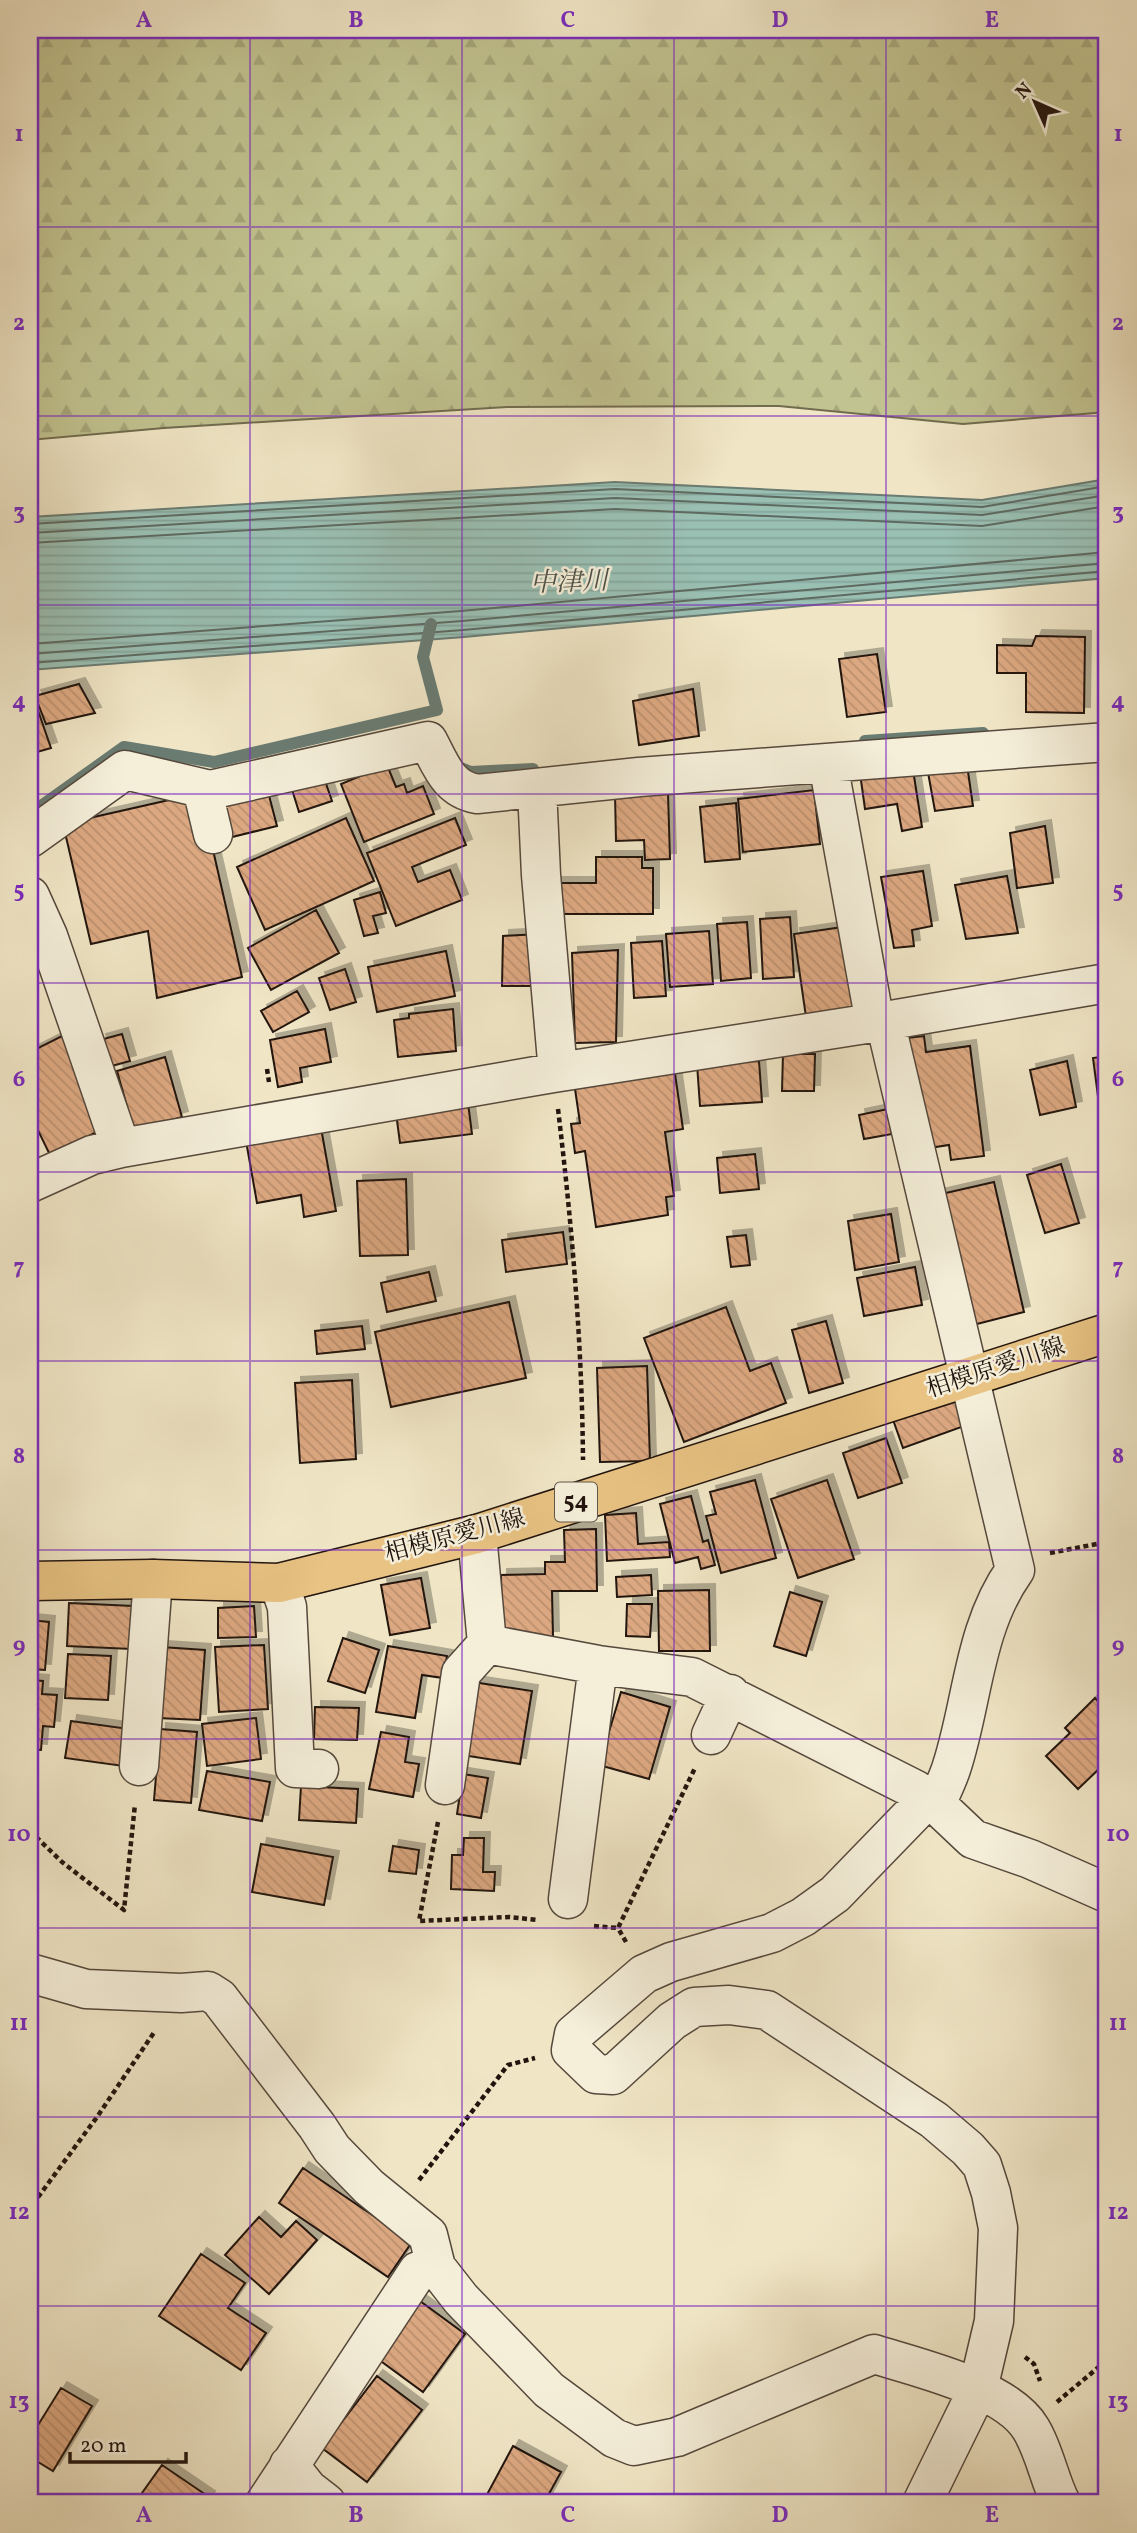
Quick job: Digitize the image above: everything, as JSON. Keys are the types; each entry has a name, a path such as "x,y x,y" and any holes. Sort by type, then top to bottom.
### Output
{"main road":[{"name":"相模原愛川線","path":"30,1581 153,1579 279,1583 477,1534 1107,1333"}],"street":[{"path":"30,838 125,769 210,790 428,741 449,780 463,792 477,794 639,777 1107,742"},
{"path":"828,763 880,1022 1015,1570 1006,1583 983,1635 951,1769 932,1801 835,1894 803,1917 772,1933 671,1962 644,1974 574,2034 571,2050 596,2074 613,2074 672,2021 694,2007 729,2005 767,2010 934,2120 982,2165 998,2228 994,2322 978,2389 922,2503"},
{"path":"202,788 213,834"},
{"path":"537,789 541,875 557,1061 553,1073"},
{"path":"30,896 48,936 121,1148"},
{"path":"30,1183 92,1155 121,1148 553,1073 1107,983"},
{"path":"445,1786 461,1673 487,1644 477,1534"},
{"path":"139,1766 153,1579"},
{"path":"279,1583 287,1607 295,1768 319,1769"},
{"path":"487,1644 598,1665 692,1677 730,1694 932,1801 972,1839 1030,1859 1107,1893"},
{"path":"570,1915 598,1665"},
{"path":"710,1735 730,1694"},
{"path":"30,1972 86,1989 181,1993 208,1991 219,1998 332,2149 369,2187 428,2235 436,2267 461,2299 549,2390 614,2438 634,2446 677,2437 874,2354 978,2389 1010,2405 1030,2426 1044,2454 1061,2503"},
{"path":"264,2503 418,2271 436,2267"},
{"path":"289,2465 308,2489 326,2503"}],"path":[{"path":"553,1073 572,1228 582,1371 584,1499"},
{"path":"1015,1570 1034,1556 1107,1542"},
{"path":"618,1928 710,1735"},
{"path":"30,1831 62,1862 124,1910 139,1766"},
{"path":"445,1786 419,1921 570,1915 618,1928 644,1974"},
{"path":"33,2204 97,2117 181,1993"},
{"path":"397,2208 508,2065 571,2050"},
{"path":"989,2344 1017,2351 1034,2364 1040,2375 1041,2392"},
{"path":"1052,2406 1107,2360"}],"green space":[{"path":"30,30 1107,30 1107,412 963,424 779,406 507,407 164,428 30,440"}],"water":[{"name":"中津川","path":"1107,479 1107,578 464,637 30,670 30,517 615,482 982,500"}],"building":[{"path":"1036,636 1085,637 1084,713 1026,712 1026,673 997,673 997,645 1032,646"},
{"path":"877,654 886,712 847,717 839,659"},
{"path":"79,684 95,713 46,724 35,696"},
{"path":"693,689 699,736 639,745 633,701"},
{"path":"35,702 51,748 30,754 30,703"},
{"path":"911,757 922,827 902,831 897,804 865,809 859,766"},
{"path":"966,758 973,806 935,811 927,767"},
{"path":"387,765 396,787 404,784 407,793 423,786 434,814 364,842 341,784"},
{"path":"321,769 332,801 299,812 289,780"},
{"path":"266,784 277,826 224,839 214,797"},
{"path":"814,790 820,844 743,852 738,799"},
{"path":"200,793 242,977 157,998 148,931 91,944 63,824"},
{"path":"668,793 670,859 645,860 644,840 616,841 615,794"},
{"path":"736,803 740,859 705,862 700,807"},
{"path":"346,818 374,881 265,930 237,867"},
{"path":"455,818 466,845 412,867 418,882 450,870 462,900 396,926 367,853"},
{"path":"1045,826 1053,883 1017,888 1010,833"},
{"path":"596,857 642,857 642,868 653,868 653,914 550,914 550,883 596,883"},
{"path":"923,871 932,926 912,930 914,946 894,948 881,877"},
{"path":"1007,876 1018,933 966,939 955,885"},
{"path":"380,892 386,913 373,916 378,933 364,936 354,900"},
{"path":"316,910 339,953 271,990 248,948"},
{"path":"790,917 794,977 763,979 760,919"},
{"path":"747,922 751,978 721,981 717,924"},
{"path":"843,927 854,1011 806,1017 794,934"},
{"path":"709,931 713,984 670,987 666,934"},
{"path":"539,934 541,986 502,986 503,936"},
{"path":"662,941 666,996 634,998 631,943"},
{"path":"618,950 616,1042 575,1043 572,953"},
{"path":"446,951 455,996 377,1012 368,967"},
{"path":"345,969 356,1002 330,1010 319,978"},
{"path":"297,991 309,1012 273,1032 261,1011"},
{"path":"453,1009 456,1051 398,1057 394,1020 409,1018 409,1014"},
{"path":"325,1029 331,1062 300,1068 302,1082 278,1087 270,1040"},
{"path":"122,1034 130,1061 108,1067 100,1040"},
{"path":"64,1035 109,1126 50,1155 30,1114 30,1052"},
{"path":"924,1036 926,1052 970,1046 984,1156 951,1160 949,1145 929,1148 922,1093 905,1095 898,1039"},
{"path":"783,1054 815,1054 814,1091 782,1091"},
{"path":"1107,1056 1107,1102 1099,1104 1093,1058"},
{"path":"165,1057 182,1117 134,1131 117,1071"},
{"path":"759,1061 762,1102 700,1106 697,1064"},
{"path":"1067,1061 1076,1107 1040,1115 1030,1070"},
{"path":"674,1067 683,1129 665,1132 674,1196 666,1197 668,1215 596,1227 585,1151 575,1153 571,1124 580,1123 574,1082"},
{"path":"468,1103 472,1134 400,1143 396,1113"},
{"path":"888,1109 892,1134 864,1139 859,1115"},
{"path":"321,1128 336,1211 304,1217 301,1195 257,1203 246,1141"},
{"path":"755,1154 759,1189 720,1193 717,1158"},
{"path":"1061,1164 1079,1223 1045,1233 1027,1175"},
{"path":"406,1179 408,1255 360,1256 357,1181"},
{"path":"994,1182 1024,1312 969,1326 937,1195"},
{"path":"891,1214 899,1262 855,1270 848,1221"},
{"path":"563,1232 567,1264 506,1272 502,1240"},
{"path":"746,1235 750,1265 731,1267 727,1237"},
{"path":"915,1267 922,1305 864,1316 857,1278"},
{"path":"429,1272 436,1301 387,1312 381,1283"},
{"path":"509,1302 526,1378 391,1407 375,1332"},
{"path":"726,1307 750,1371 771,1363 786,1403 684,1442 644,1338"},
{"path":"826,1321 843,1383 809,1393 792,1330"},
{"path":"362,1326 365,1349 317,1354 315,1331"},
{"path":"647,1366 650,1461 600,1462 597,1368"},
{"path":"352,1380 356,1459 300,1463 295,1383"},
{"path":"955,1388 967,1425 903,1448 890,1411"},
{"path":"886,1438 902,1483 858,1498 843,1453"},
{"path":"755,1480 776,1558 721,1573 706,1516 716,1514 710,1492"},
{"path":"827,1480 854,1559 798,1578 771,1499"},
{"path":"691,1496 703,1542 708,1540 715,1565 701,1569 698,1557 675,1563 660,1504"},
{"path":"636,1513 638,1544 669,1542 670,1557 607,1561 605,1515"},
{"path":"596,1529 597,1591 552,1591 553,1637 502,1638 501,1575 545,1574 545,1562 565,1562 564,1530"},
{"path":"651,1575 652,1595 617,1597 616,1577"},
{"path":"421,1578 430,1628 390,1635 381,1585"},
{"path":"709,1590 710,1651 659,1651 658,1591"},
{"path":"790,1592 822,1602 806,1656 774,1646"},
{"path":"69,1603 133,1606 131,1649 67,1646"},
{"path":"627,1604 652,1604 650,1637 626,1636"},
{"path":"254,1606 256,1637 218,1638 218,1608"},
{"path":"30,1620 49,1622 45,1670 30,1669"},
{"path":"343,1638 379,1650 365,1693 328,1681"},
{"path":"264,1645 268,1709 219,1712 215,1647"},
{"path":"388,1646 447,1656 443,1678 422,1675 415,1718 376,1712"},
{"path":"161,1647 205,1650 200,1720 158,1718"},
{"path":"68,1654 111,1656 108,1700 65,1698"},
{"path":"30,1680 43,1681 42,1694 57,1695 54,1727 43,1726 41,1750 30,1749"},
{"path":"473,1682 532,1691 520,1764 462,1755"},
{"path":"621,1692 670,1707 649,1779 599,1765"},
{"path":"1095,1698 1107,1711 1107,1769 1105,1771 1101,1767 1078,1789 1046,1756 1070,1733 1065,1728"},
{"path":"315,1707 359,1708 357,1740 314,1739"},
{"path":"256,1718 261,1759 207,1766 202,1724"},
{"path":"71,1721 129,1729 123,1766 65,1758"},
{"path":"160,1729 197,1732 191,1803 154,1800"},
{"path":"381,1732 409,1737 405,1762 419,1764 413,1797 369,1789"},
{"path":"207,1771 270,1782 262,1821 199,1810"},
{"path":"463,1774 488,1778 481,1818 457,1814"},
{"path":"301,1786 358,1789 356,1823 299,1820"},
{"path":"1107,1824 1107,1839 1100,1831"},
{"path":"464,1838 484,1838 483,1872 495,1872 494,1891 451,1889 452,1855 463,1855"},
{"path":"261,1844 333,1857 324,1905 252,1892"},
{"path":"393,1846 419,1850 416,1874 389,1871"},
{"path":"303,2168 412,2242 388,2277 279,2203"},
{"path":"259,2217 281,2237 296,2221 317,2240 269,2294 225,2255"},
{"path":"201,2254 245,2283 228,2308 266,2333 241,2370 159,2316"},
{"path":"420,2301 465,2334 423,2392 378,2359"},
{"path":"377,2376 422,2410 367,2482 322,2448"},
{"path":"61,2388 92,2406 53,2471 30,2457 30,2438"},
{"path":"513,2446 561,2472 544,2503 483,2502"},
{"path":"162,2465 209,2497 205,2503 142,2503 137,2500"}],"waterway":[{"path":"30,814 124,747 214,762 437,710 423,657 431,624"},
{"path":"865,741 983,733"},
{"path":"458,767 471,772 533,769"}]}
